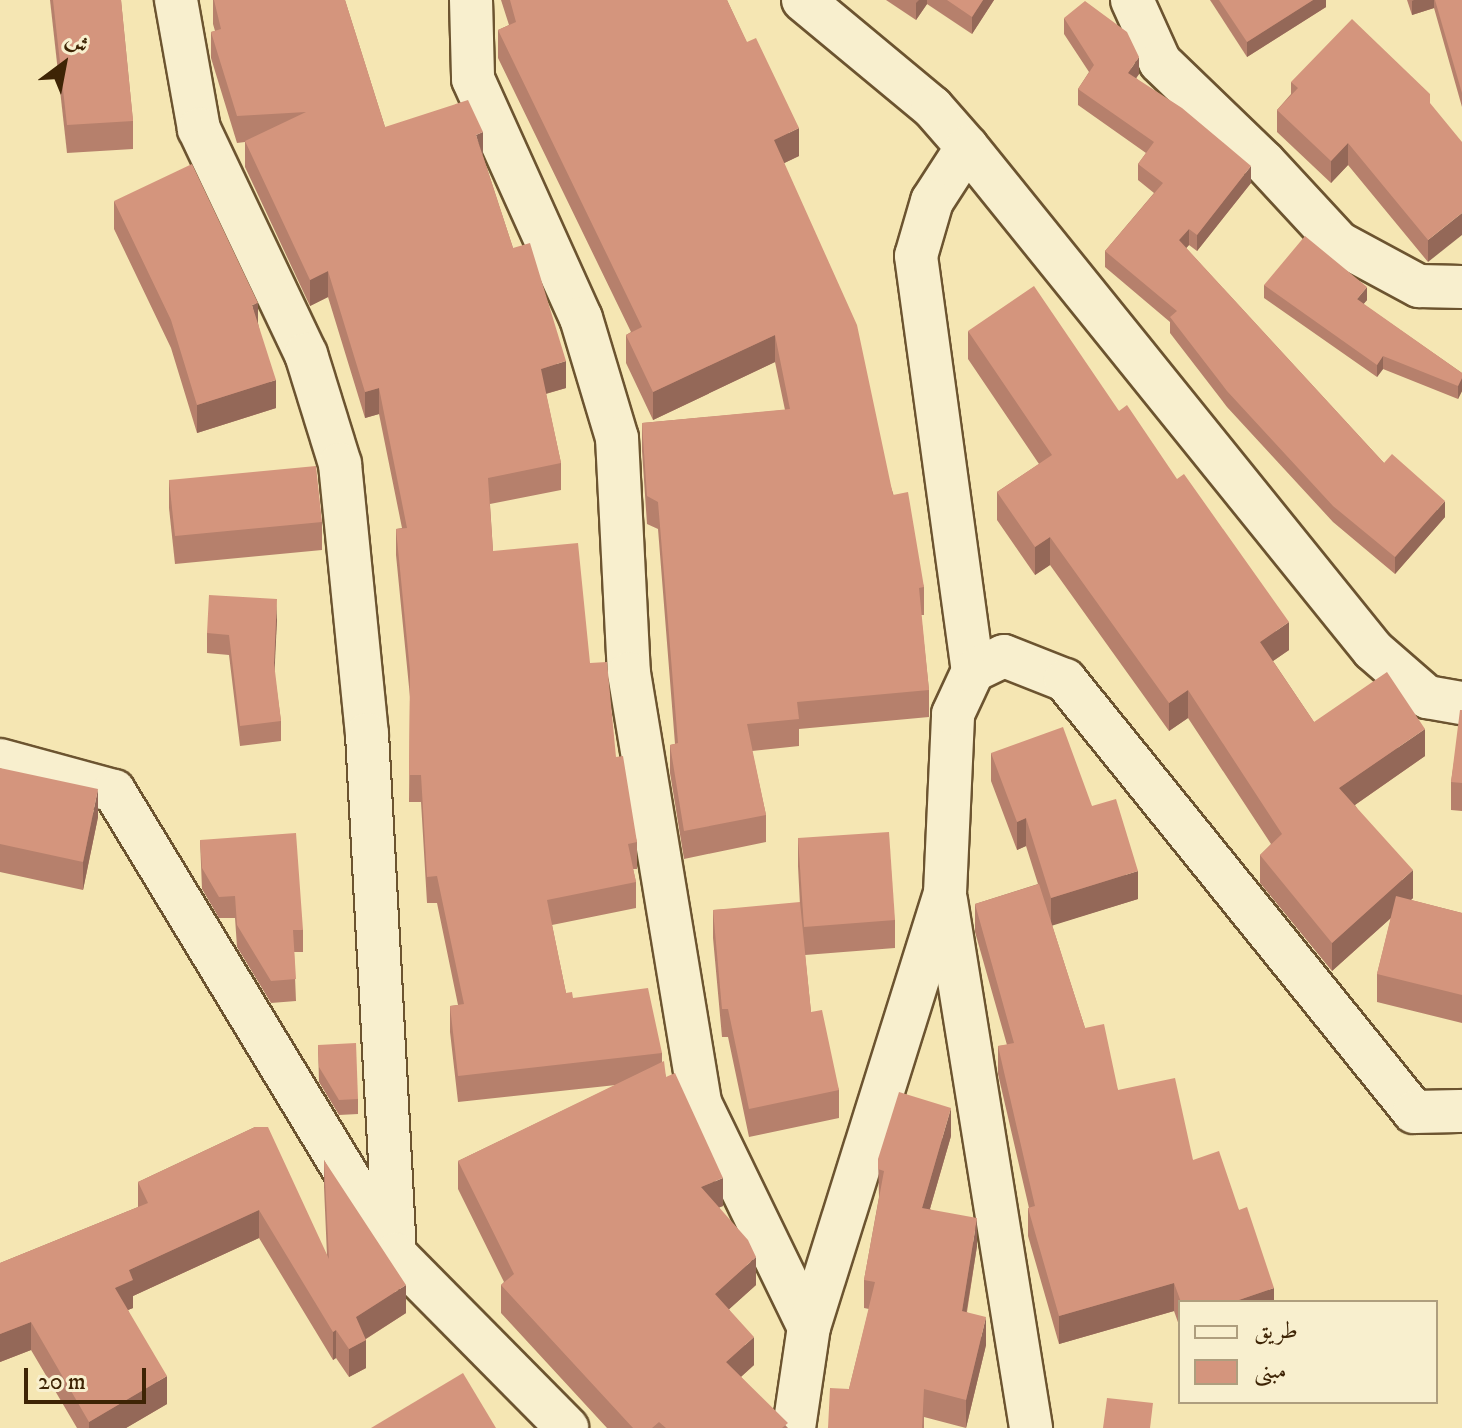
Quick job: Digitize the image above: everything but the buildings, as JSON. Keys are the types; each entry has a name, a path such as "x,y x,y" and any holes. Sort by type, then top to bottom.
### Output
{"street":[{"path":"176,0 199,129 306,354 340,464 367,734 395,1254"},
{"path":"471,0 473,79 581,318 617,438 629,673 700,1103 809,1327"},
{"path":"803,0 932,107 1373,650 1427,697 1462,703"},
{"path":"1132,0 1160,62 1264,162 1339,243 1419,286 1462,287"},
{"path":"967,147 932,201 916,256 983,654 953,714 945,893 1031,1428"},
{"path":"983,654 1065,680 1414,1112 1462,1111"},
{"path":"0,760 114,791 395,1254 567,1428"},
{"path":"794,1428 809,1327 945,893"}]}
